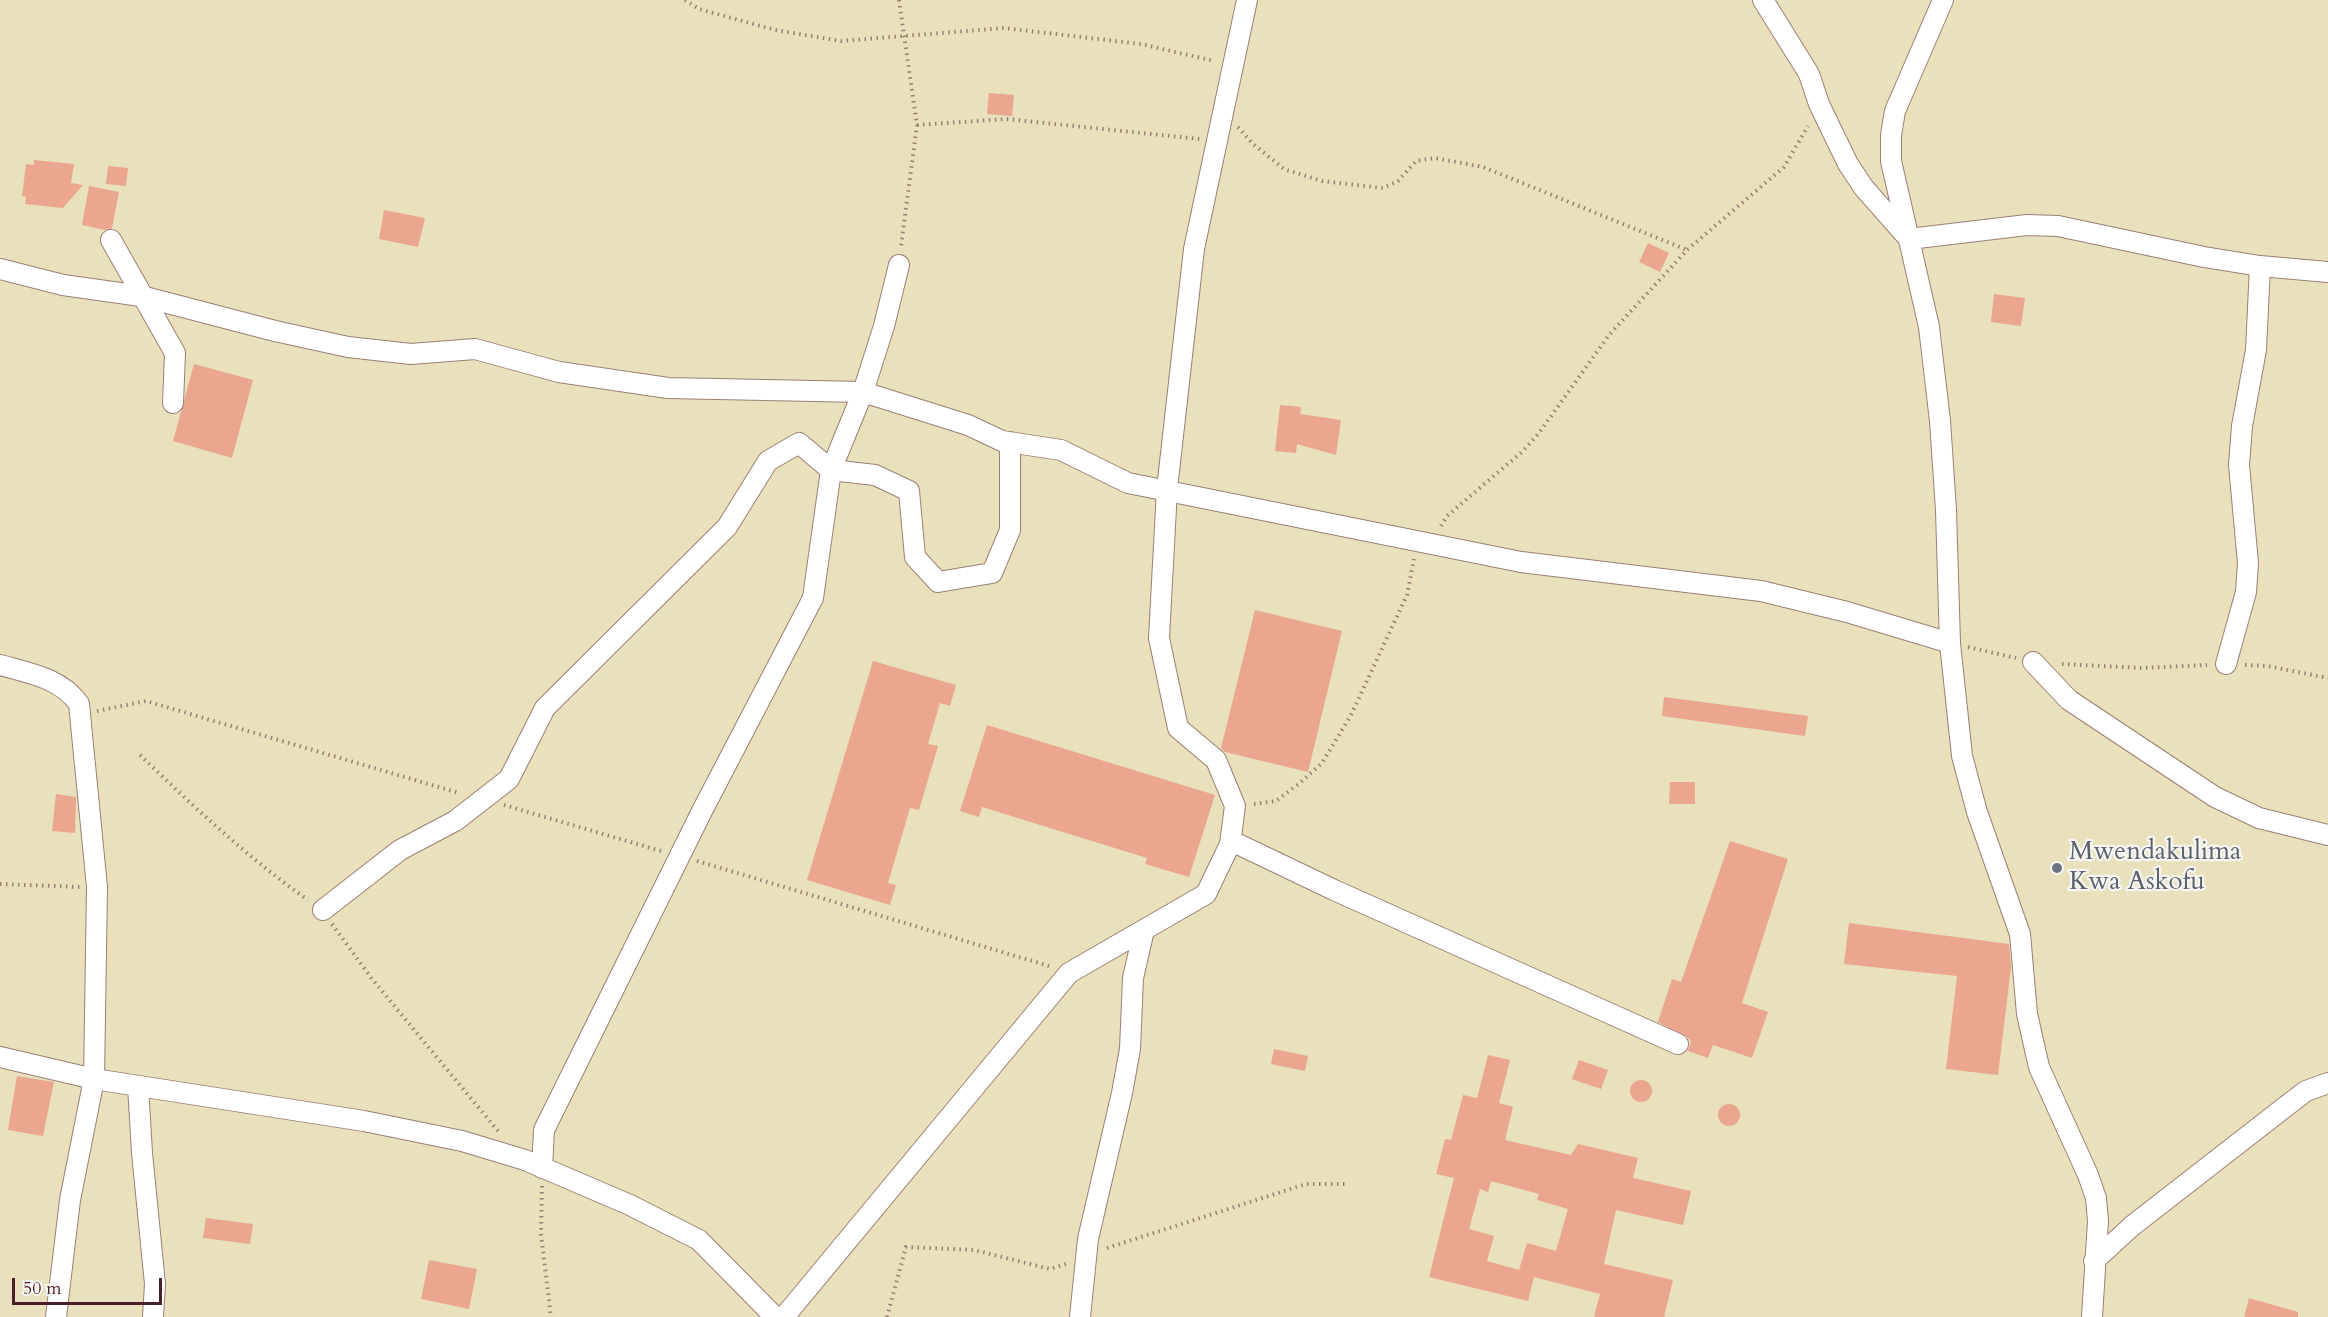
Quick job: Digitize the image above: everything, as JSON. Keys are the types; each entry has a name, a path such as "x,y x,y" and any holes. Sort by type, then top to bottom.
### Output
{"street":[{"path":"784,1317 1069,973 1206,894 1230,844 1235,806 1216,760 1178,728 1159,638 1167,489 1194,249 1247,0"},
{"path":"1763,0 1809,74 1819,104 1848,164 1864,188 1909,239"},
{"path":"1943,0 1895,111 1891,135 1891,161 1929,327 1940,422 1946,510 1950,643 1962,756 1977,812 2020,934 2027,1014 2039,1067 2088,1175 2096,1198 2098,1221 2092,1317"},
{"path":"1909,239 2027,225 2058,226 2204,257 2260,266 2328,272"},
{"path":"111,240 175,353 173,403"},
{"path":"542,1168 544,1130 680,856 813,598 831,470 863,392 884,326 899,265"},
{"path":"2226,664 2246,592 2248,563 2239,465 2242,426 2256,350 2260,266"},
{"path":"0,269 63,285 141,296 275,331 348,347 411,354 475,349 559,372 668,388 863,392 968,425 1010,442 1061,450 1128,483 1167,489 1521,562 1761,591 1847,612 1950,643"},
{"path":"323,910 400,850 455,821 509,779 545,708 727,527 768,461 799,443 831,470 875,475 909,491 915,557 938,582 992,573 1010,530 1010,442"},
{"path":"2033,662 2069,700 2215,797 2259,818 2328,835"},
{"path":"0,665 51,680 72,695 82,714 97,887 94,1079 70,1200 56,1317"},
{"path":"1230,844 1240,845 1334,890 1678,1044"},
{"path":"1080,1317 1088,1239 1130,1049 1133,978 1144,930"},
{"path":"0,1057 94,1079 364,1121 451,1139 542,1168 630,1205 699,1240 775,1317"},
{"path":"2094,1261 2132,1226 2292,1101 2306,1091 2328,1083"},
{"path":"138,1086 155,1284 153,1317"}],"path":[{"path":"685,0 699,9 775,30 841,42 1004,28 1141,44 1233,65"},
{"path":"899,0 917,125 899,265"},
{"path":"1235,806 1276,801 1301,783 1322,763 1351,716 1407,595 1424,542 1447,516 1523,451 1539,433 1609,336 1687,250 1784,167 1819,104"},
{"path":"1224,111 1253,144 1284,169 1322,181 1383,188 1398,181 1416,161 1435,158 1483,167 1687,250"},
{"path":"917,125 1006,119 1217,140"},
{"path":"1950,643 2033,662 2142,668 2226,664 2267,666 2328,678"},
{"path":"82,714 146,700 680,856 1069,973"},
{"path":"140,755 209,821 270,872 323,910 372,979 502,1136"},
{"path":"0,884 97,887"},
{"path":"542,1168 541,1234 551,1317"}],"building":[{"path":"989,93 1014,95 1012,116 987,114"},
{"path":"34,160 74,164 71,183 83,185 63,208 25,204 26,197 22,196 26,164 34,165"},
{"path":"108,166 128,168 126,186 106,184"},
{"path":"89,186 119,192 112,228 105,230 82,225"},
{"path":"384,210 425,218 418,247 379,239"},
{"path":"1648,243 1669,253 1660,272 1639,262"},
{"path":"1994,294 2025,298 2021,326 1991,322"},
{"path":"194,364 253,380 232,458 173,441"},
{"path":"1280,405 1301,407 1300,414 1341,420 1336,455 1297,444 1296,453 1275,451"},
{"path":"1255,610 1342,631 1308,772 1225,752 1221,748"},
{"path":"873,661 956,685 950,706 940,703 928,744 938,746 919,810 910,808 888,883 896,885 890,905 807,880"},
{"path":"1664,697 1808,716 1805,736 1662,716"},
{"path":"987,725 1215,795 1189,877 1145,864 1147,858 982,807 979,817 960,811"},
{"path":"1670,782 1695,782 1695,804 1669,804"},
{"path":"56,794 76,797 75,833 52,831"},
{"path":"1730,841 1788,859 1742,1003 1768,1012 1752,1058 1713,1045 1708,1058 1688,1051 1691,1041 1687,1037 1658,1022 1672,979 1681,982"},
{"path":"1849,923 2009,944 2011,967 1998,1075 1946,1069 1957,976 1844,964"},
{"path":"1274,1049 1308,1056 1305,1071 1271,1064"},
{"path":"1488,1055 1510,1060 1499,1103 1513,1107 1505,1140 1571,1155 1578,1144 1638,1158 1633,1178 1691,1191 1683,1225 1616,1210 1604,1264 1673,1280 1664,1317 1594,1317 1600,1294 1534,1277 1528,1301 1429,1277 1454,1178 1436,1174 1445,1139 1451,1140 1463,1095 1477,1098","holes":["1491,1181 1539,1194 1537,1200 1568,1209 1556,1251 1527,1243 1519,1270 1487,1261 1494,1236 1469,1229 1480,1189 1488,1192"]},
{"path":"1579,1060 1608,1070 1601,1089 1572,1079"},
{"path":"17,1076 54,1082 43,1136 8,1130"},
{"path":"1641,1080 1649,1083 1652,1091 1649,1099 1641,1102 1633,1099 1630,1091 1633,1083"},
{"path":"1729,1104 1737,1107 1740,1115 1737,1123 1729,1126 1721,1123 1718,1115 1721,1107"},
{"path":"206,1218 253,1224 250,1244 203,1238"},
{"path":"429,1260 477,1269 469,1309 421,1299"},
{"path":"2249,1298 2298,1312 2298,1317 2244,1317"}],"place":[{"name":"Mwendakulima Kwa Askofu","path":"2057,868"}]}
